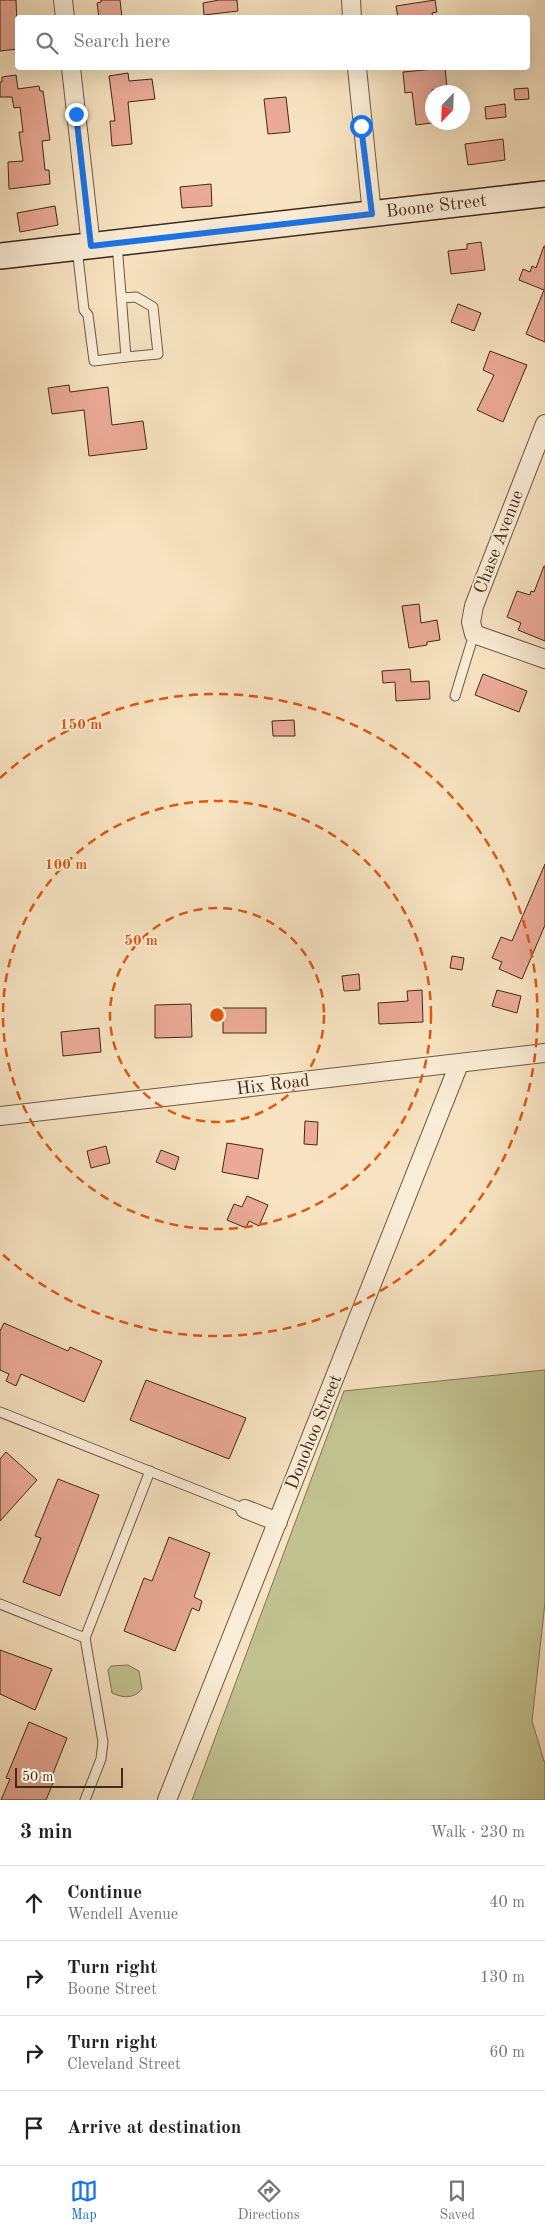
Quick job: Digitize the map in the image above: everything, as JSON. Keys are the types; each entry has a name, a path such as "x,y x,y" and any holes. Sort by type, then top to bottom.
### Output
{"street":[{"path":"63,0 65,15"},
{"path":"350,0 352,15"},
{"path":"72,70 84,246"},
{"path":"357,70 372,214"},
{"name":"Boone Street","path":"0,256 545,194"},
{"name":"Chase Avenue","path":"474,634 471,622 474,606 545,424"},
{"path":"474,634 545,659"},
{"name":"Hix Road","path":"0,1116 459,1064 543,1049"},
{"name":"Donohoo Street","path":"167,1800 459,1064"},
{"path":"245,1509 278,1522"}],"lane":[{"path":"117,243 126,357"},
{"path":"84,246 84,310 88,315 94,361 158,354 153,307 136,297 122,298"},
{"path":"455,696 474,634"},
{"path":"0,1412 245,1509"},
{"path":"85,1800 101,1759 103,1742 85,1638 150,1471"},
{"path":"0,1604 85,1638"}],"green space":[{"path":"545,1370 545,1603 532,1721 545,1764 545,1800 192,1800 344,1391"},
{"path":"128,1665 139,1671 142,1689 135,1695 128,1697 112,1693 108,1670 111,1666"}],"building":[{"path":"0,0 16,0 15,49 0,51"},
{"path":"101,0 120,0 122,15 99,15 97,3 101,2"},
{"path":"219,0 237,0 238,11 204,15 203,3"},
{"path":"435,0 437,12 432,13 432,15 398,15 396,6"},
{"path":"445,70 447,85 425,85 425,124 416,125 412,92 405,93 403,72"},
{"path":"128,73 129,81 152,79 155,99 128,102 132,144 112,146 110,121 115,121 109,76"},
{"path":"16,75 18,89 39,86 40,91 43,91 50,140 42,141 45,170 49,170 50,184 9,189 8,162 23,161 19,132 23,132 20,107 14,108 12,97 0,97 0,82 2,82 2,77"},
{"path":"528,88 529,99 515,100 514,89"},
{"path":"286,97 290,132 268,134 264,99"},
{"path":"505,104 506,117 486,119 485,107"},
{"path":"503,139 505,160 468,165 465,144"},
{"path":"211,184 212,206 182,208 180,187"},
{"path":"55,206 58,225 20,232 17,213"},
{"path":"481,242 485,270 451,274 448,251 467,249 467,244"},
{"path":"544,246 545,342 526,334 544,290 519,280 523,269 530,272 532,266 536,268"},
{"path":"458,304 481,313 474,331 451,322"},
{"path":"490,351 527,365 503,422 477,410 494,375 483,370"},
{"path":"69,385 70,392 108,387 112,425 143,421 147,449 89,456 84,410 52,414 48,388"},
{"path":"544,566 545,641 518,630 521,623 507,617 517,591 530,595 531,591 534,592"},
{"path":"419,604 421,623 437,620 440,640 427,642 427,645 409,648 402,606"},
{"path":"410,669 411,682 429,681 430,699 396,701 395,682 383,683 382,671"},
{"path":"483,674 527,691 519,712 475,695"},
{"path":"294,720 295,736 273,736 272,721"},
{"path":"545,864 545,925 522,979 499,969 502,962 492,958 501,937 512,941"},
{"path":"452,956 464,958 462,970 450,968"},
{"path":"359,974 360,990 344,991 342,976"},
{"path":"422,990 423,1022 379,1024 378,1003 408,1001 407,991"},
{"path":"497,990 521,996 517,1013 492,1006"},
{"path":"191,1004 192,1037 155,1038 155,1005"},
{"path":"223,1008 266,1008 266,1033 223,1033"},
{"path":"99,1028 101,1052 63,1056 61,1032"},
{"path":"305,1121 318,1122 317,1145 304,1144"},
{"path":"227,1143 263,1149 258,1179 222,1172"},
{"path":"106,1146 110,1163 91,1168 87,1151"},
{"path":"161,1150 179,1157 175,1170 156,1162"},
{"path":"247,1196 268,1205 259,1226 249,1221 246,1228 227,1220 234,1204 242,1207"},
{"path":"4,1323 68,1351 70,1347 102,1361 84,1402 21,1374 16,1386 6,1381 9,1374 0,1370 0,1331"},
{"path":"146,1380 246,1418 229,1459 130,1420"},
{"path":"6,1452 37,1480 0,1521 0,1459"},
{"path":"58,1479 99,1495 60,1596 23,1582 41,1538 35,1536"},
{"path":"169,1537 210,1553 194,1597 202,1601 199,1611 192,1608 175,1651 124,1631 144,1578 152,1581"},
{"path":"0,1650 52,1669 35,1710 0,1694"},
{"path":"29,1722 67,1738 50,1781 53,1783 46,1800 1,1800 10,1779 6,1778"}],"route":[{"path":"76,114 91,246 372,214 361,126"}]}
